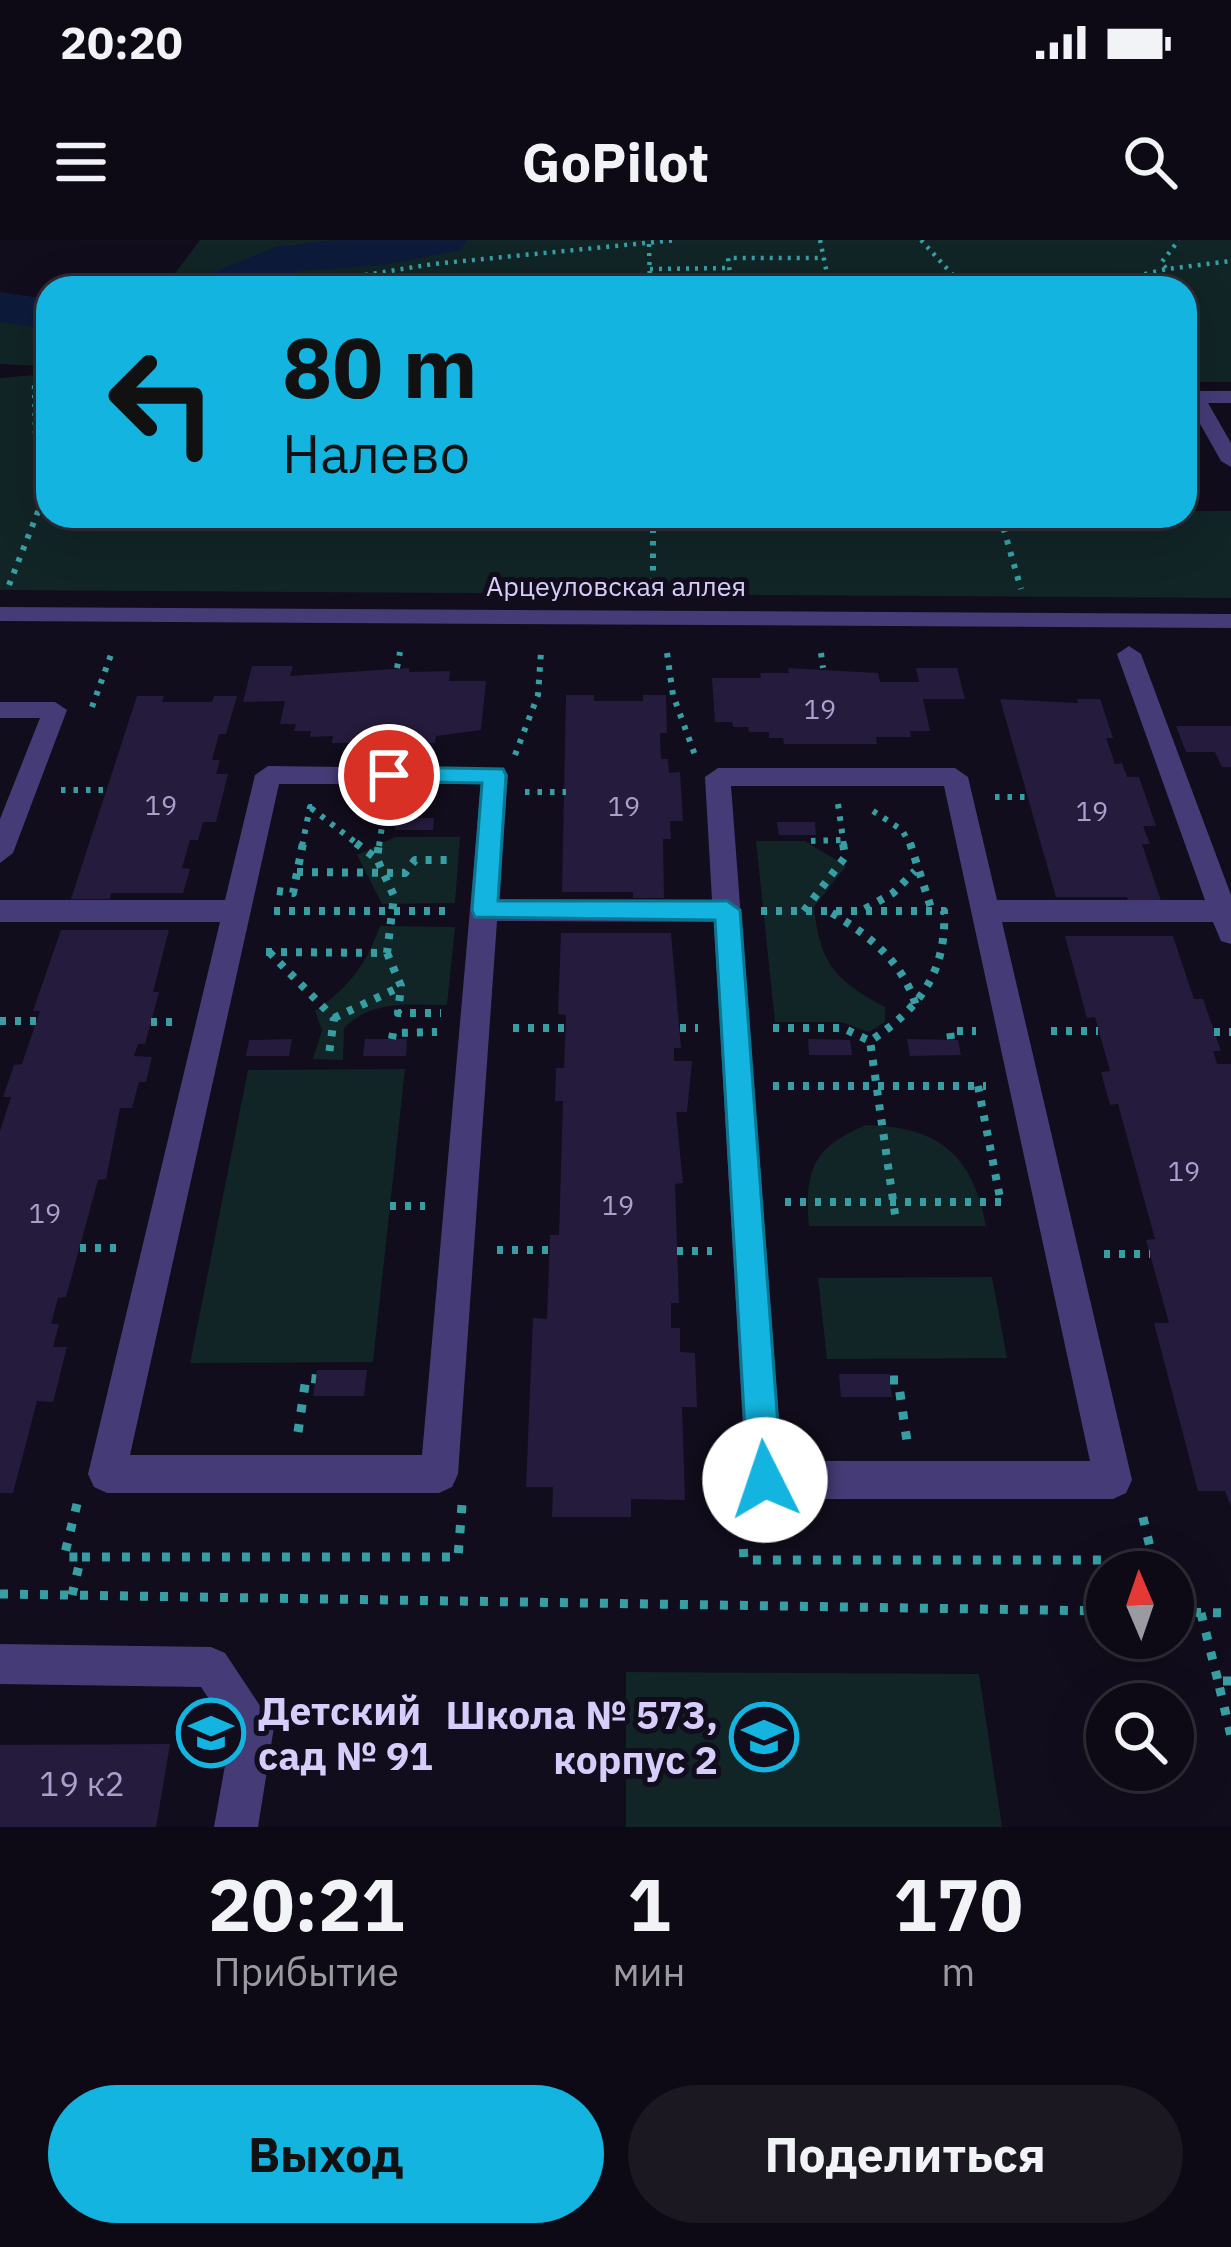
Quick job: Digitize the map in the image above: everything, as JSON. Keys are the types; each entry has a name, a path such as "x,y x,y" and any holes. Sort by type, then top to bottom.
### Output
{"street":[{"path":"1197,398 1231,398"},
{"path":"1197,401 1231,460"},
{"name":"Арцеуловская аллея","path":"2,605 1231,621"},
{"path":"985,911 1227,922 1129,654"},
{"path":"0,710 55,710 0,853"},
{"path":"268,775 495,775 440,1474 107,1474 236,911 268,775"},
{"path":"718,777 955,777 1113,1480 765,1480 727,910 718,777"},
{"path":"484,910 727,910"},
{"path":"0,911 236,911"},
{"path":"0,1664 211,1666 253,1727 236,1827"}],"path":[{"path":"358,276 676,240"},
{"path":"820,240 828,276"},
{"path":"921,240 952,276"},
{"path":"1167,269 1161,263 1179,240"},
{"path":"650,244 650,276"},
{"path":"731,276 728,258 824,258"},
{"path":"1134,276 1231,261"},
{"path":"650,268 730,268"},
{"path":"36,385 36,441"},
{"path":"2,605 36,515"},
{"path":"653,528 653,599"},
{"path":"1003,528 1030,620"},
{"path":"398,668 400,652"},
{"path":"513,763 538,695 541,652"},
{"path":"667,653 673,695 700,767"},
{"path":"821,653 823,668"},
{"path":"61,790 107,790"},
{"path":"511,792 566,792"},
{"path":"377,859 386,796"},
{"path":"974,797 1029,797"},
{"path":"818,805 837,800 898,823 913,841 916,870 932,911"},
{"path":"804,911 845,857 837,800"},
{"path":"310,807 328,807"},
{"path":"310,807 377,859 384,872 394,896 387,953 401,986 398,1013 434,1013"},
{"path":"293,893 310,807"},
{"path":"366,807 406,807"},
{"path":"811,841 842,840"},
{"path":"297,872 405,873 415,860 458,860"},
{"path":"861,911 893,893 916,870"},
{"path":"236,911 484,910"},
{"path":"763,911 944,911 947,937 938,976 916,1007 870,1041"},
{"path":"829,911 870,938 894,963 913,991 916,1007"},
{"path":"334,1018 264,953 387,953"},
{"path":"334,1018 401,986"},
{"path":"392,1039 393,1033 448,1032 449,1013"},
{"path":"328,1054 334,1018"},
{"path":"0,1021 37,1021"},
{"path":"495,1028 566,1028"},
{"path":"773,1028 843,1028 870,1041"},
{"path":"1214,1031 1231,1032"},
{"path":"870,1041 896,1221"},
{"path":"978,1086 1001,1203"},
{"path":"739,1087 1024,1086"},
{"path":"787,1202 1017,1202"},
{"path":"390,1206 417,1206"},
{"path":"80,1248 139,1248"},
{"path":"480,1250 550,1250"},
{"path":"677,1251 726,1251"},
{"path":"1082,1254 1150,1254"},
{"path":"83,1481 64,1558 458,1557 464,1480"},
{"path":"740,1502 762,1502"},
{"path":"1139,1502 1151,1551"},
{"path":"77,1504 101,1504"},
{"path":"440,1504 462,1504"},
{"path":"742,1534 744,1560 1086,1565"},
{"path":"72,1594 81,1557"},
{"path":"0,1594 1086,1611"},
{"path":"1194,1613 1231,1613"},
{"path":"1201,1613 1224,1681 1231,1736"}],"green space":[{"path":"200,240 1231,240 1231,382 1197,382 1197,276 173,276"},
{"path":"0,297 27,306 36,300 36,366 0,364"},
{"path":"36,370 36,528 1197,528 1197,511 1231,511 1231,598 0,590 0,378 34,375"},
{"path":"395,837 460,837 455,903 382,904 357,855"},
{"path":"756,841 805,841 846,866 814,907 821,943 842,979 885,1007 885,1022 869,1032 841,1022 775,1022"},
{"path":"380,926 455,927 447,1005 392,1006 367,1012 344,1028 343,1060 313,1059 322,1030 315,1011 355,974"},
{"path":"405,1069 373,1362 190,1363 248,1070"},
{"path":"866,1125 914,1132 948,1149 972,1180 986,1226 809,1226 808,1190 816,1163 834,1142"},
{"path":"992,1277 1007,1358 827,1359 818,1278"},
{"path":"626,1672 979,1674 1002,1827 626,1827"}],"building":[{"path":"252,666 293,666 290,676 409,668 409,672 450,671 449,681 486,681 481,730 436,736 435,743 332,743 333,736 310,737 311,731 294,731 296,724 280,724 285,701 243,702"},
{"path":"788,668 878,673 880,682 919,682 916,668 957,668 965,699 923,699 930,731 910,731 911,737 876,737 877,744 784,744 783,738 769,738 769,732 749,732 748,727 733,727 732,722 715,722 712,678 761,678 760,673 789,673"},
{"path":"566,695 594,695 594,701 643,701 643,695 666,695 667,733 660,733 661,759 668,759 669,773 680,772 683,821 670,821 671,839 663,839 664,898 633,898 633,892 562,892"},
{"path":"137,696 164,696 162,702 212,702 214,696 237,696 212,760 220,760 216,774 228,774 216,822 203,822 198,840 190,840 182,868 190,869 183,893 111,893 110,899 71,899"},
{"path":"1000,699 1078,703 1077,699 1100,699 1113,738 1106,738 1115,764 1122,763 1127,777 1139,777 1156,826 1143,826 1150,844 1142,844 1162,904 1129,904 1127,897 1056,897"},
{"path":"1176,726 1231,726 1231,767 1222,767 1215,752 1186,752"},
{"path":"397,818 434,818 433,830 395,830"},
{"path":"777,822 815,822 816,835 779,835"},
{"path":"61,930 169,930 145,1044 138,1044 134,1056 152,1057 146,1082 139,1082 132,1108 120,1108 106,1179 98,1180 66,1297 58,1298 51,1324 59,1324 53,1347 67,1347 53,1402 37,1401 13,1493 0,1493 0,1131 11,1097 3,1097 14,1065 22,1064 40,1011 33,1011"},
{"path":"561,933 671,933 681,1048 674,1048 674,1061 692,1061 687,1112 676,1112 683,1183 675,1184 679,1303 671,1303 671,1328 680,1328 680,1352 695,1353 697,1407 682,1407 685,1500 631,1499 631,1517 552,1517 553,1487 526,1487 533,1318 547,1319 550,1235 559,1235 563,1101 555,1101 556,1068 564,1068 566,1015 558,1014"},
{"path":"1065,936 1173,936 1194,999 1203,999 1221,1051 1213,1051 1217,1064 1231,1064 1231,1506 1225,1491 1198,1491 1154,1323 1169,1323 1146,1240 1155,1239 1118,1104 1110,1105 1101,1072 1110,1071 1095,1017 1087,1018"},
{"path":"292,1039 289,1056 246,1056 249,1040"},
{"path":"365,1039 407,1039 406,1056 363,1056"},
{"path":"808,1039 850,1040 852,1055 809,1055"},
{"path":"907,1039 958,1040 961,1055 910,1056"},
{"path":"317,1370 367,1370 364,1396 313,1396"},
{"path":"839,1374 889,1374 892,1397 841,1397"},
{"path":"170,1744 156,1827 0,1827 0,1745"}],"waterway":[{"path":"246,276 292,257 384,251 444,240"},
{"path":"0,307 36,312"}],"place":[{"name":"Детский сад № 91","path":"211,1733"},
{"name":"Школа № 573, корпус 2","path":"764,1737"}],"route":[{"path":"389,775 495,775 484,910 727,910 765,1480"}]}
